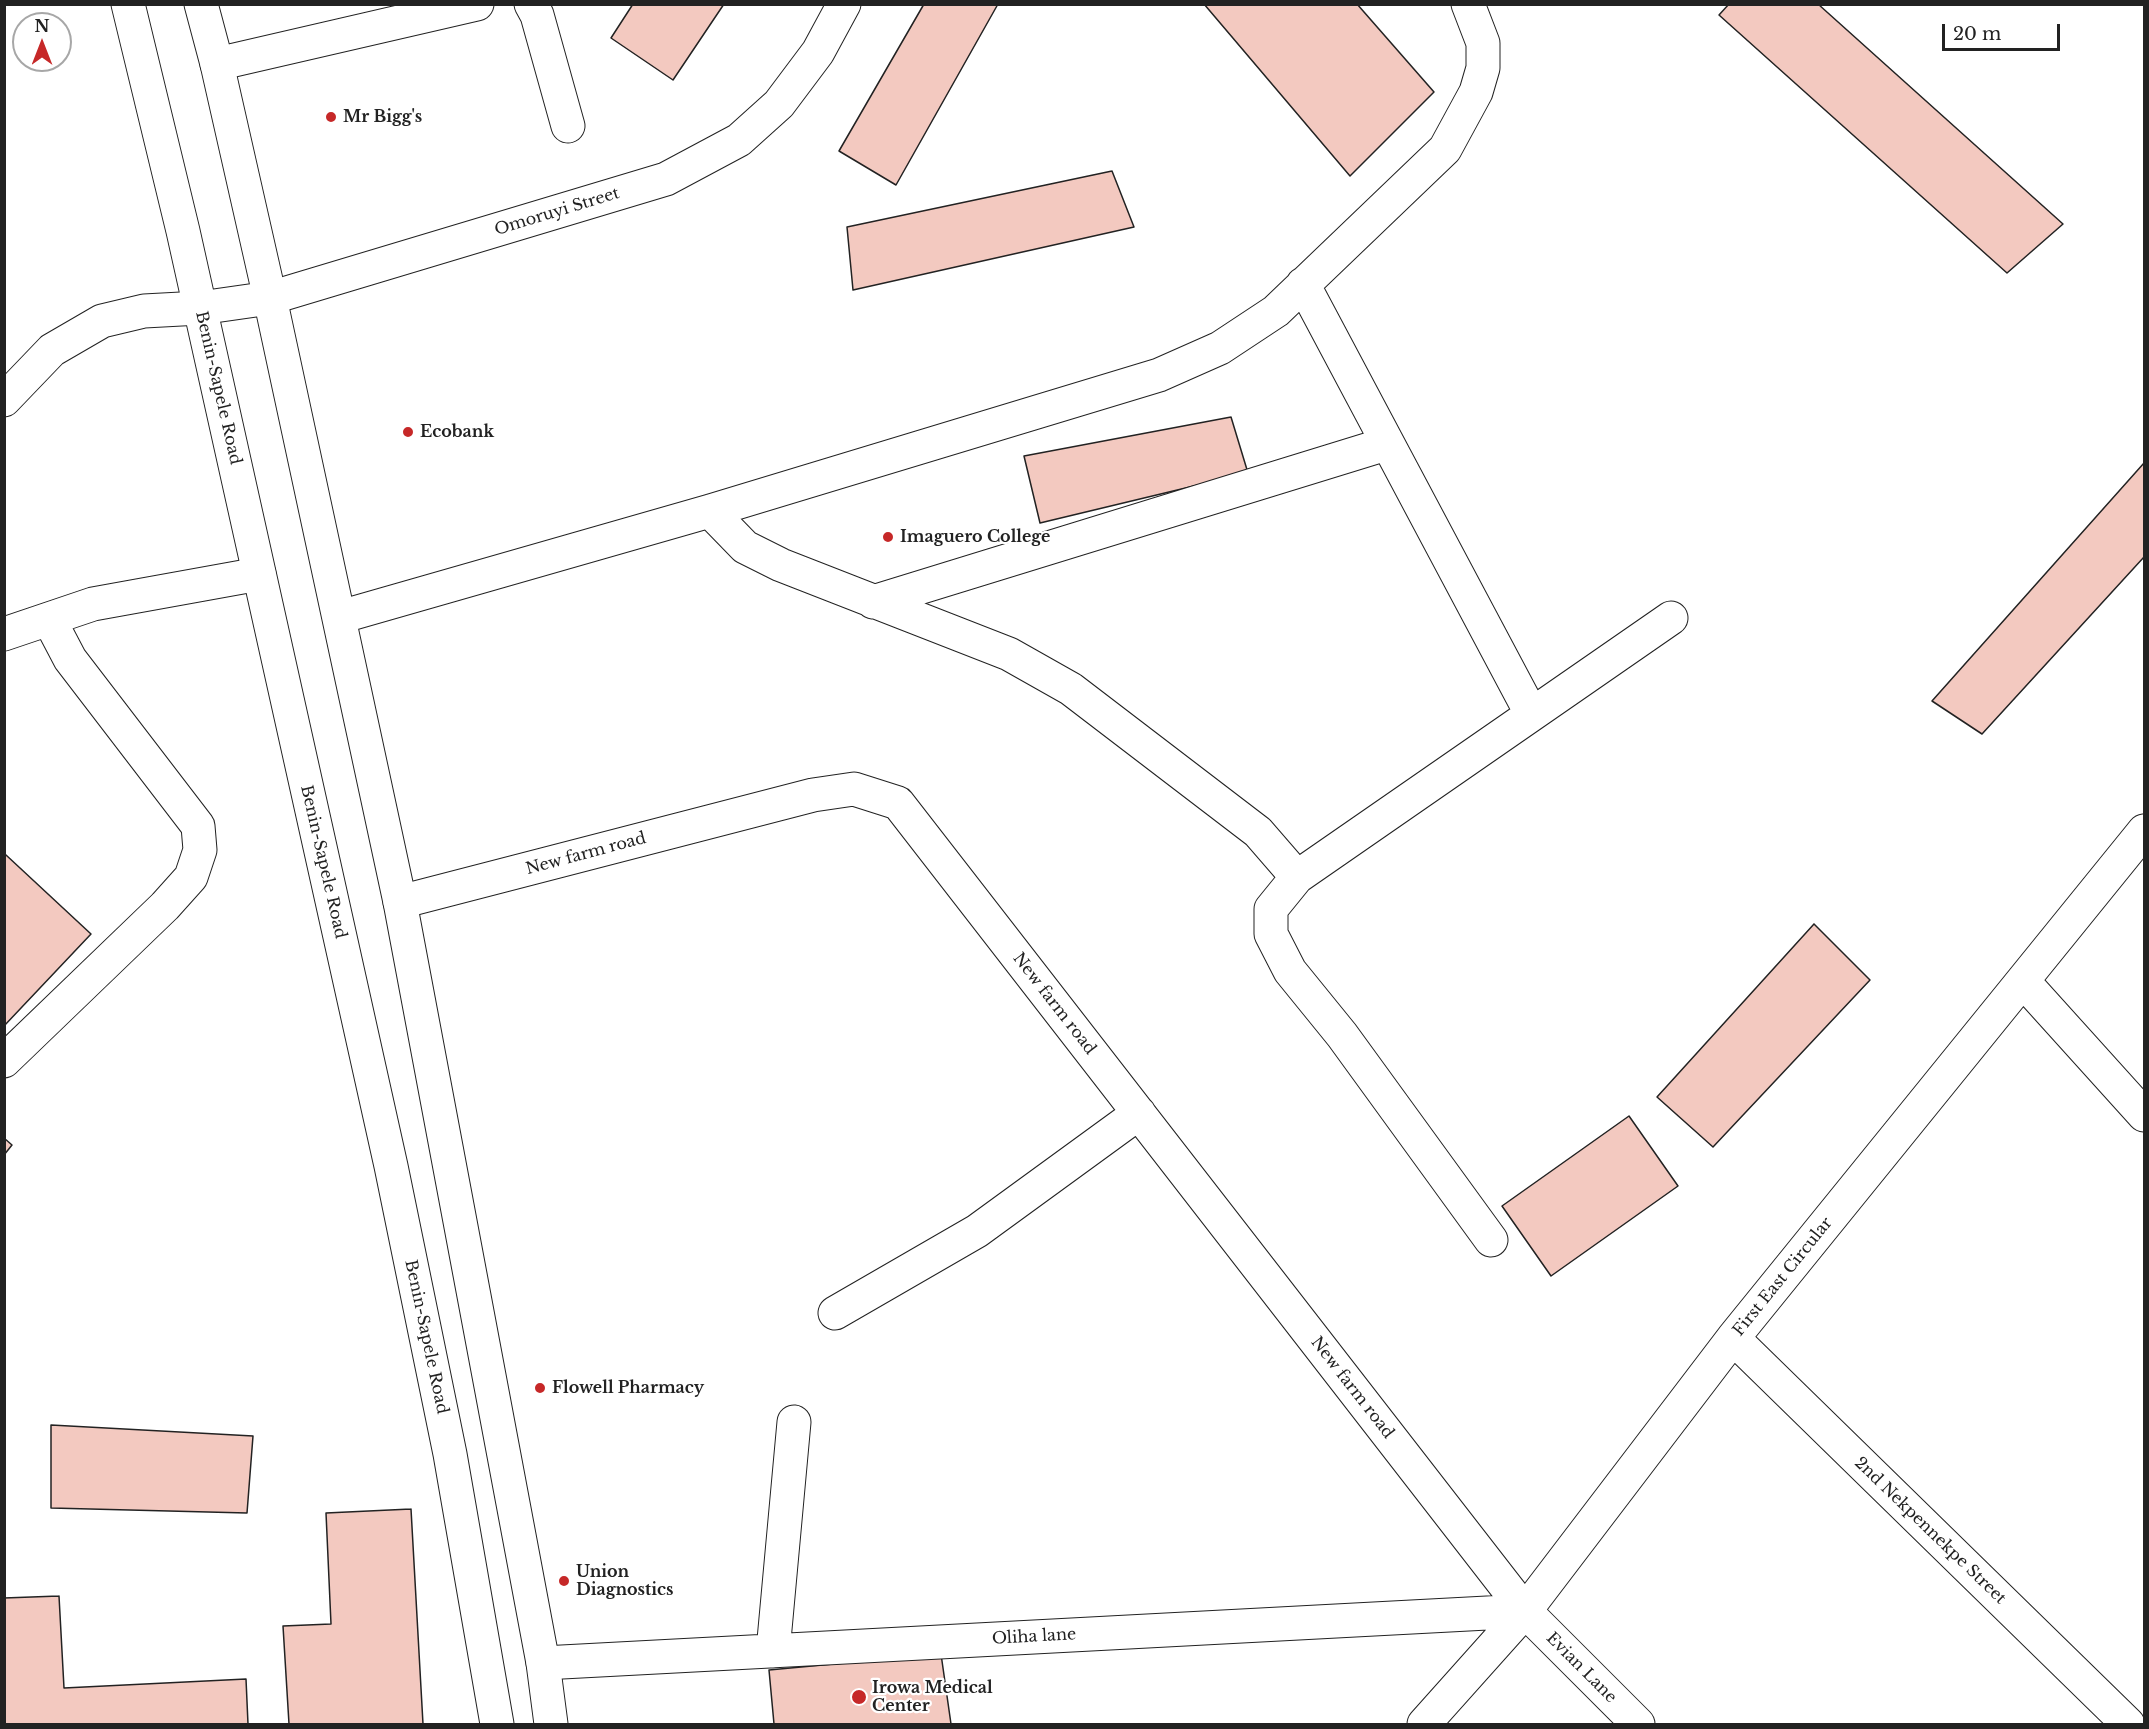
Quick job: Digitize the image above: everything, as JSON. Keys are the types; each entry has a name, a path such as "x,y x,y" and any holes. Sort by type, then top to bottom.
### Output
{"main road":[{"name":"Benin-Sapele Road","path":"128,4 200,308 398,1201 450,1454 497,1725"},
{"path":"201,4 217,64 270,298 400,902 543,1663 551,1725"},
{"path":"217,64 477,4"},
{"path":"531,4 537,15 568,126"},
{"name":"Omoruyi Street","path":"6,397 52,350 102,321 144,311 200,308 270,298 666,179 739,140 779,104 818,52 844,4"},
{"path":"339,617 710,511 1160,375 1220,348 1276,311 1445,149 1476,92 1483,68 1483,43 1468,4"},
{"path":"1303,284 1531,714"},
{"path":"873,602 1386,444"},
{"path":"710,511 745,547 807,577 1009,654 1071,689 1258,832 1297,877"},
{"path":"4,634 93,604 259,574"},
{"path":"1491,1240 1342,1035 1290,971 1271,934 1271,909 1297,877 1671,618"},
{"path":"4,1061 165,906 191,877 200,850 198,826 70,659 50,620"},
{"name":"New farm road","path":"400,902 813,795 854,789 898,803 1525,1611"},
{"name":"First East Circular","path":"1424,1725 1525,1611 1733,1338 2145,831"},
{"path":"2022,981 2145,1115"},
{"path":"835,1313 977,1231 1139,1113"},
{"name":"2nd Nekpennekpe Street","path":"1733,1338 2128,1725"},
{"path":"773,1650 794,1422"},
{"name":"Oliha lane","path":"543,1663 1525,1611"},
{"name":"Evian Lane","path":"1525,1611 1638,1725"}],"building":[{"path":"633,4 724,4 673,80 611,38"},
{"path":"924,4 998,4 896,185 839,151"},
{"path":"1204,4 1357,4 1434,92 1350,176"},
{"path":"1729,4 1818,4 2063,224 2007,273 1719,15"},
{"path":"1112,171 1134,227 853,290 847,227"},
{"path":"1231,417 1248,473 1040,523 1024,456"},
{"path":"2144,463 2144,557 1982,734 1932,701"},
{"path":"6,855 91,934 4,1026 4,857"},
{"path":"1814,924 1870,980 1713,1147 1657,1097"},
{"path":"1629,1116 1678,1186 1551,1276 1502,1206"},
{"path":"4,1138 12,1145 4,1155"},
{"path":"51,1425 253,1436 247,1513 51,1508"},
{"path":"411,1509 423,1724 289,1724 283,1626 331,1624 326,1513"},
{"path":"59,1596 64,1688 246,1679 248,1724 4,1724 4,1598"},
{"name":"Irowa Medical Center","path":"941,1654 951,1724 774,1724 769,1670"}],"place":[{"name":"Mr Bigg's","path":"331,117"},
{"name":"Ecobank","path":"408,432"},
{"name":"Imaguero College","path":"888,537"},
{"name":"Flowell Pharmacy","path":"540,1388"},
{"name":"Union Diagnostics","path":"564,1581"},
{"name":"Irowa Medical Center","path":"859,1697"}]}
